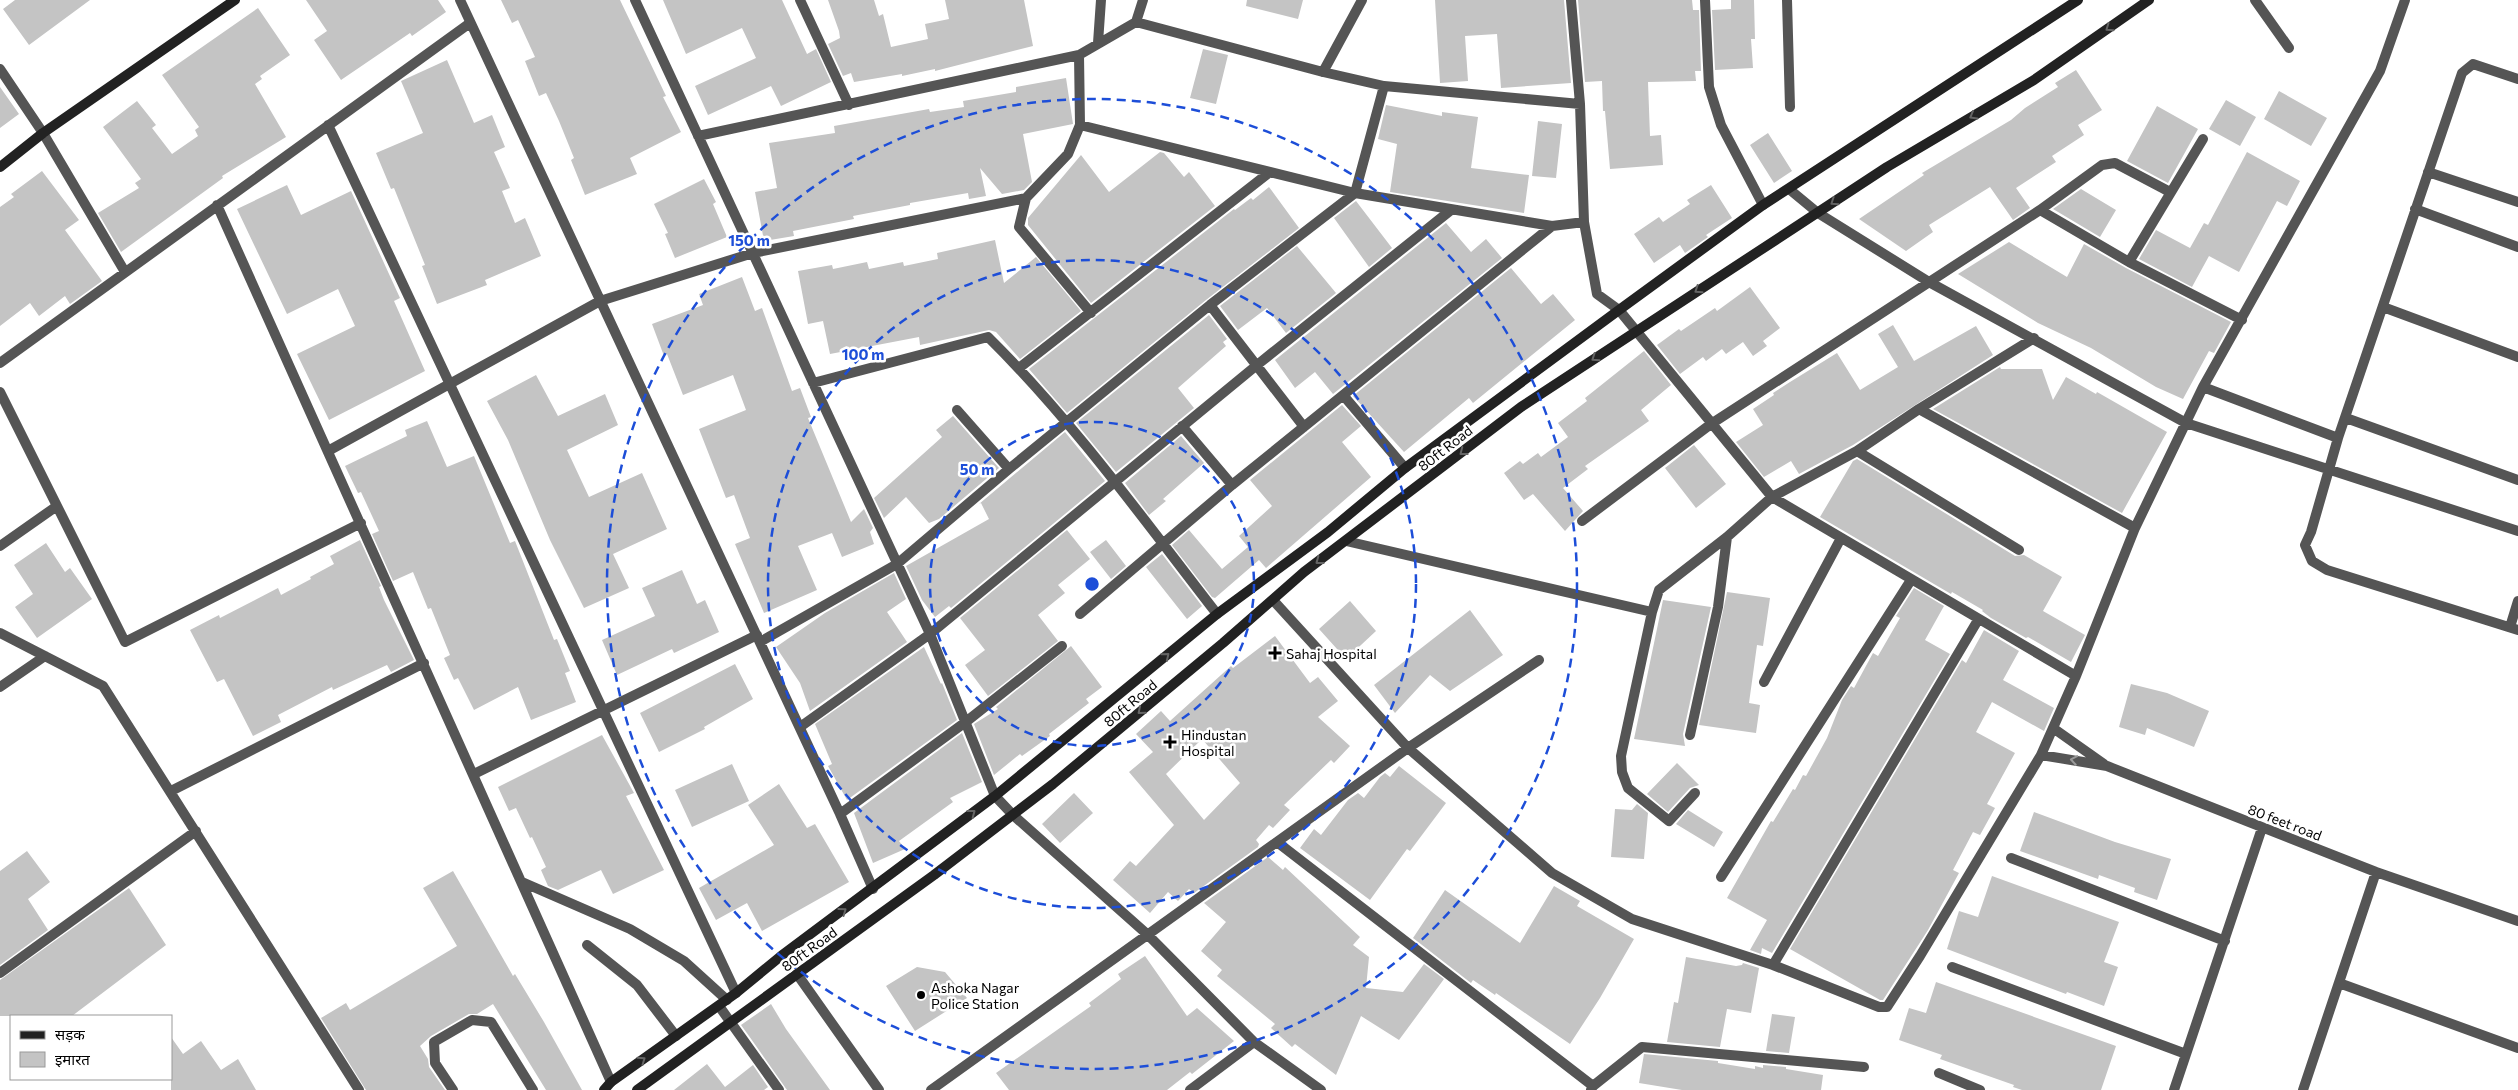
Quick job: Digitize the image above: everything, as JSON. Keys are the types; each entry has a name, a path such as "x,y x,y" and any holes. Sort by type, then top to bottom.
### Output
{"main road":[{"path":"0,167 43,133 235,0"},
{"path":"607,1086 723,1003 781,956 995,796 1218,614 1328,532 1405,468 1619,310 1763,205 2078,0"},
{"name":"80ft Road","path":"637,1090 1013,815 1097,747 1304,572 1522,407 1887,167 2034,80 2149,0"}],"street":[{"path":"460,0 800,727 873,889"},
{"path":"635,0 930,634 967,722 995,796 1013,815 1148,935 1254,1042 1321,1090"},
{"path":"800,0 848,106"},
{"path":"1098,44 1101,0"},
{"path":"698,136 848,106 1079,55 1136,22 1143,0"},
{"path":"1323,72 1362,0"},
{"path":"1571,0 1580,104 1584,222 1597,294 1619,310 1772,497 2076,676"},
{"path":"1705,0 1709,87 1721,125 1763,205"},
{"path":"1787,0 1790,107"},
{"path":"2255,0 2289,48"},
{"path":"1273,600 1408,748 1552,872 1632,920 1773,965 1880,1007 1887,1007 1920,956 2041,754 2076,676 2135,528 2203,387 2380,71 2406,0"},
{"path":"1136,22 1323,72 1384,86 1580,104"},
{"path":"0,363 470,23"},
{"path":"1079,55 1080,125 1068,154 1026,198 1019,227 1090,313"},
{"path":"2518,80 2473,64 2462,73 2338,438 2311,532 2305,545 2312,561 2327,570 2514,628 2518,602"},
{"path":"0,70 43,133 125,272"},
{"path":"474,774 604,710 758,639 897,564 1009,469 1210,305 1355,193 1384,86"},
{"path":"328,125 736,993"},
{"path":"1080,125 1355,193 1552,226 1584,222"},
{"path":"2129,262 2203,139"},
{"path":"1582,521 1711,424 2040,210 2102,165 2115,163 2170,192"},
{"path":"1019,368 1270,172"},
{"path":"2428,172 2518,202"},
{"path":"1789,188 1818,213 1929,282 2186,423 2518,531"},
{"path":"328,451 600,301 752,253 1026,198"},
{"path":"218,205 522,882 607,1086"},
{"path":"2416,209 2518,247"},
{"path":"800,727 930,634 1115,484 1182,426 1451,210"},
{"path":"2040,210 2129,262 2242,320"},
{"path":"1080,614 1232,485 1552,226"},
{"path":"1210,305 1304,427"},
{"path":"2383,307 2518,356"},
{"path":"813,383 988,337 1019,368 1066,423 1218,614"},
{"path":"1695,793 1669,821 1628,788 1622,772 1621,756 1652,612 1659,590 1728,537 1772,497 1857,451 1919,409 2034,338"},
{"path":"2203,387 2338,438"},
{"path":"0,392 125,642 361,522"},
{"path":"1343,395 1405,468"},
{"path":"1919,409 2135,528"},
{"path":"957,410 1009,469"},
{"path":"2346,418 2518,480"},
{"path":"1182,426 1232,485"},
{"path":"1857,451 2019,550"},
{"path":"0,546 57,506"},
{"path":"1690,735 1718,606 1728,537"},
{"path":"1764,682 1841,538"},
{"path":"1346,541 1652,612"},
{"path":"1721,878 1911,580"},
{"path":"1773,965 1978,620"},
{"path":"0,633 103,686 359,1090"},
{"path":"840,814 967,722 1062,646"},
{"path":"0,688 45,656"},
{"path":"930,1090 1408,748 1540,660"},
{"path":"170,792 424,663"},
{"path":"2053,728 2107,766"},
{"name":"80 feet road","path":"2041,754 2107,766 2376,872 2518,921"},
{"path":"2174,1090 2262,828"},
{"path":"0,973 196,831"},
{"path":"1277,842 1592,1088 1642,1047 1864,1067"},
{"path":"2010,858 2225,941"},
{"path":"2303,1090 2376,872"},
{"path":"522,882 630,929 684,961 723,1003 730,1023 779,1090"},
{"path":"587,945 637,985 676,1036"},
{"path":"1952,968 2186,1054"},
{"path":"797,974 879,1090"},
{"path":"2339,983 2518,1048"},
{"path":"453,1090 435,1063 434,1042 472,1020 490,1022 532,1090"},
{"path":"1190,1090 1254,1042"},
{"path":"1939,1073 1980,1090"}],"building":[{"path":"15,0 90,0 29,45 3,9"},
{"path":"306,0 438,0 446,12 412,36 410,33 341,80 314,40 327,31"},
{"path":"501,0 620,0 666,96 663,97 681,132 630,158 637,174 585,195 571,160 574,158 559,121 546,93 539,96 525,61 535,57 518,20 512,23"},
{"path":"663,0 782,0 807,54 816,49 831,82 781,106 771,86 708,115 695,86 756,58 742,28 686,54"},
{"path":"828,0 874,0 879,16 883,14 891,47 928,39 925,24 949,19 945,0 1024,0 1033,46 935,71 935,69 902,76 902,74 854,82 851,73 843,76 828,44 840,38"},
{"path":"1247,0 1303,0 1298,19 1246,6"},
{"path":"1435,0 1564,0 1571,83 1501,88 1497,34 1465,36 1468,81 1440,83"},
{"path":"1578,0 1692,0 1693,10 1699,10 1701,71 1695,71 1696,81 1648,82 1650,136 1661,135 1663,165 1610,169 1605,111 1603,111 1602,81 1585,82"},
{"path":"1731,0 1754,0 1755,39 1751,39 1753,68 1715,70 1712,10 1731,9"},
{"path":"258,8 290,55 260,76 262,79 255,84 286,137 222,176 223,178 121,252 98,213 139,188 135,183 141,179 103,127 137,101 156,125 152,128 172,154 198,136 195,130 199,127 162,75"},
{"path":"1203,49 1228,55 1216,104 1190,98"},
{"path":"447,60 474,123 492,115 505,147 494,152 510,188 502,191 515,223 525,218 541,256 485,280 487,285 437,304 422,266 425,265 394,188 391,189 376,153 423,133 401,81"},
{"path":"2076,70 2102,110 2078,125 2084,135 2052,156 2056,162 2016,188 2030,208 2013,220 1990,187 1929,225 1933,232 1906,251 1859,219 1924,175 1922,173 2011,120 2025,108 2058,87 2055,83"},
{"path":"1066,78 1073,124 1023,134 1032,182 1024,190 1002,194 980,168 986,196 969,199 968,193 910,203 910,205 853,216 854,219 793,231 794,236 764,241 755,192 777,188 769,143 835,133 834,126 929,109 930,112 964,107 963,101 1016,92 1016,87"},
{"path":"0,87 19,114 0,128"},
{"path":"2279,91 2327,118 2311,146 2264,119"},
{"path":"2226,100 2256,117 2240,146 2209,129"},
{"path":"1386,105 1442,116 1442,112 1478,117 1471,168 1529,175 1524,213 1390,192 1397,144 1378,139"},
{"path":"2157,106 2198,129 2168,183 2127,161"},
{"path":"1538,121 1562,124 1556,178 1532,176"},
{"path":"1768,133 1792,171 1774,183 1750,145"},
{"path":"1160,152 1164,153 1184,177 1189,172 1215,206 1091,303 1028,225 1028,218 1081,155 1109,192"},
{"path":"2247,152 2300,181 2287,206 2277,201 2239,272 2209,256 2192,287 2139,259 2156,230 2190,248 2204,223 2208,225"},
{"path":"42,171 79,220 65,230 102,281 70,304 65,296 39,316 30,303 0,326 0,207 14,197 11,194"},
{"path":"704,179 716,202 713,204 727,237 675,258 665,234 668,233 654,204"},
{"path":"287,185 301,215 351,191 400,298 394,301 425,371 329,420 297,354 355,326 338,289 287,314 237,209"},
{"path":"1711,185 1732,218 1706,235 1708,237 1685,253 1680,245 1654,263 1634,234 1659,217 1663,222 1690,204 1687,200"},
{"path":"1269,187 1299,228 1206,300 1067,413 1029,369 1234,209 1251,198 1253,200"},
{"path":"2081,189 2116,210 2100,237 2053,209"},
{"path":"1356,201 1392,248 1369,267 1334,218"},
{"path":"1446,223 1471,252 1486,239 1502,258 1333,394 1315,372 1295,388 1275,360"},
{"path":"995,240 1004,283 1036,257 1081,311 1020,359 996,332 989,330 920,345 919,337 830,354 823,321 808,324 798,271 832,265 833,269 867,262 869,269 903,262 904,266 938,259 937,253"},
{"path":"2009,242 2067,277 2084,244 2126,268 2231,322 2214,353 2209,351 2183,399 2156,387 2091,348 2038,323 1958,274"},
{"path":"1297,246 1336,293 1286,333 1267,308 1238,330 1220,306"},
{"path":"1511,268 1541,304 1553,294 1575,320 1473,403 1469,398 1404,452 1353,396"},
{"path":"742,277 755,311 762,308 792,391 800,388 811,417 808,418 851,522 864,509 873,528 870,532 874,544 842,557 832,533 798,546 817,590 764,613 735,544 750,538 734,495 726,498 699,429 746,410 733,375 683,395 667,354 664,356 652,324 703,305 699,294"},
{"path":"1750,287 1780,328 1763,341 1767,346 1753,356 1743,342 1726,354 1722,349 1706,361 1703,357 1680,374 1657,345 1679,329 1681,331 1715,308 1717,311"},
{"path":"1209,315 1227,339 1223,342 1226,346 1178,388 1194,408 1116,472 1076,423"},
{"path":"1893,325 1914,361 1976,326 1993,355 1853,445 1799,474 1791,461 1764,477 1736,442 1763,425 1753,409 1774,395 1773,393 1837,353 1860,390 1898,367 1878,334"},
{"path":"1644,351 1671,385 1641,410 1649,421 1585,466 1588,469 1563,488 1583,511 1565,531 1533,494 1524,500 1504,473 1520,461 1523,464 1538,453 1541,457 1568,437 1558,423 1587,401 1585,398"},
{"path":"2000,367 2001,369 2042,369 2053,400 2066,377 2096,394 2097,392 2167,432 2122,513 1933,409"},
{"path":"536,375 558,416 605,394 618,425 567,450 589,497 642,473 667,529 613,554 629,588 584,608 550,540 508,440 487,401"},
{"path":"1342,405 1361,426 1342,442 1371,477 1266,568 1259,560 1215,598 1212,597 1172,545 1189,530 1222,569 1248,547 1239,536 1272,506 1250,480"},
{"path":"953,416 999,468 939,519 929,523 906,497 884,518 874,498 942,437 936,430"},
{"path":"427,421 447,467 474,456 510,543 515,541 554,640 557,639 570,671 565,673 576,702 531,720 518,687 474,710 458,678 454,680 444,658 450,655 431,608 428,609 413,572 393,581 372,534 379,531 361,492 358,493 345,466 407,436 405,430"},
{"path":"1065,432 1105,481 951,608 949,606 935,617 922,600 906,566 989,519 981,503 979,504"},
{"path":"1181,436 1204,463 1163,499 1166,501 1149,515 1125,483"},
{"path":"1694,445 1726,484 1696,508 1665,468"},
{"path":"1857,459 2015,556 2024,555 2062,577 2043,611 2085,635 2071,662 1991,618 1983,610 1952,592 1951,594 1820,517 1853,461"},
{"path":"1067,530 1090,559 1058,585 1065,593 1038,615 1058,641 988,696 965,665 985,650 960,618"},
{"path":"360,540 381,586 379,587 384,600 414,660 391,672 387,665 333,690 332,687 278,715 281,722 253,736 224,679 217,682 190,630 219,615 220,618 278,588 281,595 334,564 330,556"},
{"path":"1106,540 1126,566 1111,579 1090,552"},
{"path":"46,543 65,572 70,568 92,599 37,638 15,607 33,594 14,565"},
{"path":"1162,554 1202,606 1187,619 1146,567"},
{"path":"682,570 697,604 705,600 719,632 674,653 672,649 617,675 602,640 655,616 642,588"},
{"path":"894,573 906,599 887,612 907,642 810,711 800,683 776,647 825,613"},
{"path":"1914,588 1944,606 1925,640 1950,654 1772,953 1762,948 1761,954 1750,950 1767,920 1727,898 1771,821 1773,822 1803,775 1806,776 1827,738 1842,700 1851,686 1854,688 1873,653 1878,656 1900,618 1896,616"},
{"path":"1727,592 1770,598 1763,646 1757,645 1749,703 1760,705 1756,733 1699,725"},
{"path":"1663,600 1711,607 1683,734 1685,746 1634,739"},
{"path":"1350,601 1376,631 1346,659 1319,629"},
{"path":"1470,610 1503,655 1450,691 1430,675 1395,713 1374,685"},
{"path":"1984,630 2019,651 2003,680 2054,708 2044,731 1992,702 1976,732 2015,753 1987,804 1995,808 1980,835 1973,832 1953,870 1959,873 1928,930 1883,1000 1880,1000 1790,949 1962,660 1966,663"},
{"path":"1275,636 1310,683 1318,677 1338,701 1318,717 1350,746 1334,763 1331,760 1284,805 1290,810 1273,828 1269,825 1256,840 1259,844 1258,847 1194,893 1189,889 1178,901 1168,892 1150,913 1113,880 1130,861 1136,866 1174,825 1129,772 1153,752 1136,734 1161,711 1170,721 1231,666 1233,668","holes":["1202,739 1240,783 1204,820 1166,774"]},
{"path":"1071,646 1102,687 1086,699 1089,703 1049,734 1050,736 1022,756 1020,754 994,775 974,724 998,709 996,707"},
{"path":"924,647 942,683 957,720 847,800 828,766 832,764 815,724"},
{"path":"735,664 753,699 704,727 705,729 659,752 640,713"},
{"path":"2131,684 2167,693 2209,711 2194,747 2147,728 2145,735 2119,727"},
{"path":"962,733 982,782 950,798 953,802 899,841 905,849 873,863 854,813"},
{"path":"602,735 634,793 626,796 664,870 613,894 601,870 558,890 548,886 541,870 546,867 532,837 530,838 516,808 509,811 498,787"},
{"path":"1677,763 1699,785 1690,788 1668,812 1647,794"},
{"path":"732,764 749,801 692,827 675,790"},
{"path":"1399,766 1446,803 1410,851 1407,849 1370,900 1300,848 1314,829 1321,835 1348,800 1358,793 1364,798 1380,777 1385,773 1390,777"},
{"path":"779,784 807,828 815,824 849,882 762,931 747,903 716,920 699,888 774,845 748,805"},
{"path":"1074,793 1093,813 1060,843 1042,824"},
{"path":"1637,804 1648,813 1644,859 1611,857 1615,809 1632,810"},
{"path":"1688,810 1723,832 1714,847 1676,824"},
{"path":"2034,812 2115,842 2171,859 2157,900 2134,892 2135,888 2099,875 2098,879 2020,851"},
{"path":"27,851 50,882 28,899 48,930 0,965 0,871"},
{"path":"1268,857 1283,870 1285,867 1360,937 1353,945 1369,957 1366,988 1403,992 1424,964 1444,979 1399,1040 1361,1016 1336,1075 1295,1044 1292,1047 1271,1028 1275,1024 1217,976 1222,970 1201,951 1226,922 1204,903"},
{"path":"453,871 513,976 515,974 544,1022 582,1090 546,1090 493,1004 477,1014 469,1014 431,1036 420,1046 428,1059 429,1067 445,1090 366,1090 321,1018 346,1003 350,1010 457,946 423,888"},
{"path":"1992,876 2119,922 2104,962 2118,967 2104,1006 2067,992 2066,994 1947,949 1959,911 1978,917"},
{"path":"1554,886 1580,901 1577,906 1634,939 1600,998 1570,1044 1496,993 1495,995 1473,980 1471,983 1413,938 1445,890 1520,943"},
{"path":"129,888 166,945 73,1015 0,1016 0,980"},
{"path":"1145,956 1187,1016 1197,1008 1234,1041 1192,1074 1190,1072 1167,1090 1009,1090 996,1073 1091,1006 1089,1003 1121,979 1118,974"},
{"path":"1686,957 1736,966 1743,963 1759,968 1751,1013 1727,1009 1720,1047 1667,1042 1674,1002 1678,1003"},
{"path":"917,967 945,972 967,998 915,1031 886,986"},
{"path":"1936,982 2116,1046 2101,1090 2022,1090 2013,1087 2014,1085 1940,1059 1942,1055 1899,1040 1909,1008 1926,1013"},
{"path":"771,1004 786,1029 830,1090 787,1090 741,1025"},
{"path":"1772,1014 1795,1017 1789,1053 1766,1051"},
{"path":"172,1038 183,1054 201,1041 221,1070 238,1059 256,1090 171,1090"},
{"path":"1644,1054 1718,1061 1718,1063 1755,1069 1755,1066 1763,1068 1763,1065 1786,1067 1786,1069 1823,1075 1821,1090 1682,1090 1639,1083"},
{"path":"707,1064 725,1087 753,1065 768,1087 764,1090 674,1090"}],"place":[{"name":"Sahaj Hospital","path":"1275,653"},
{"name":"Hindustan Hospital","path":"1170,742"},
{"name":"Ashoka Nagar Police Station","path":"921,995"}]}
